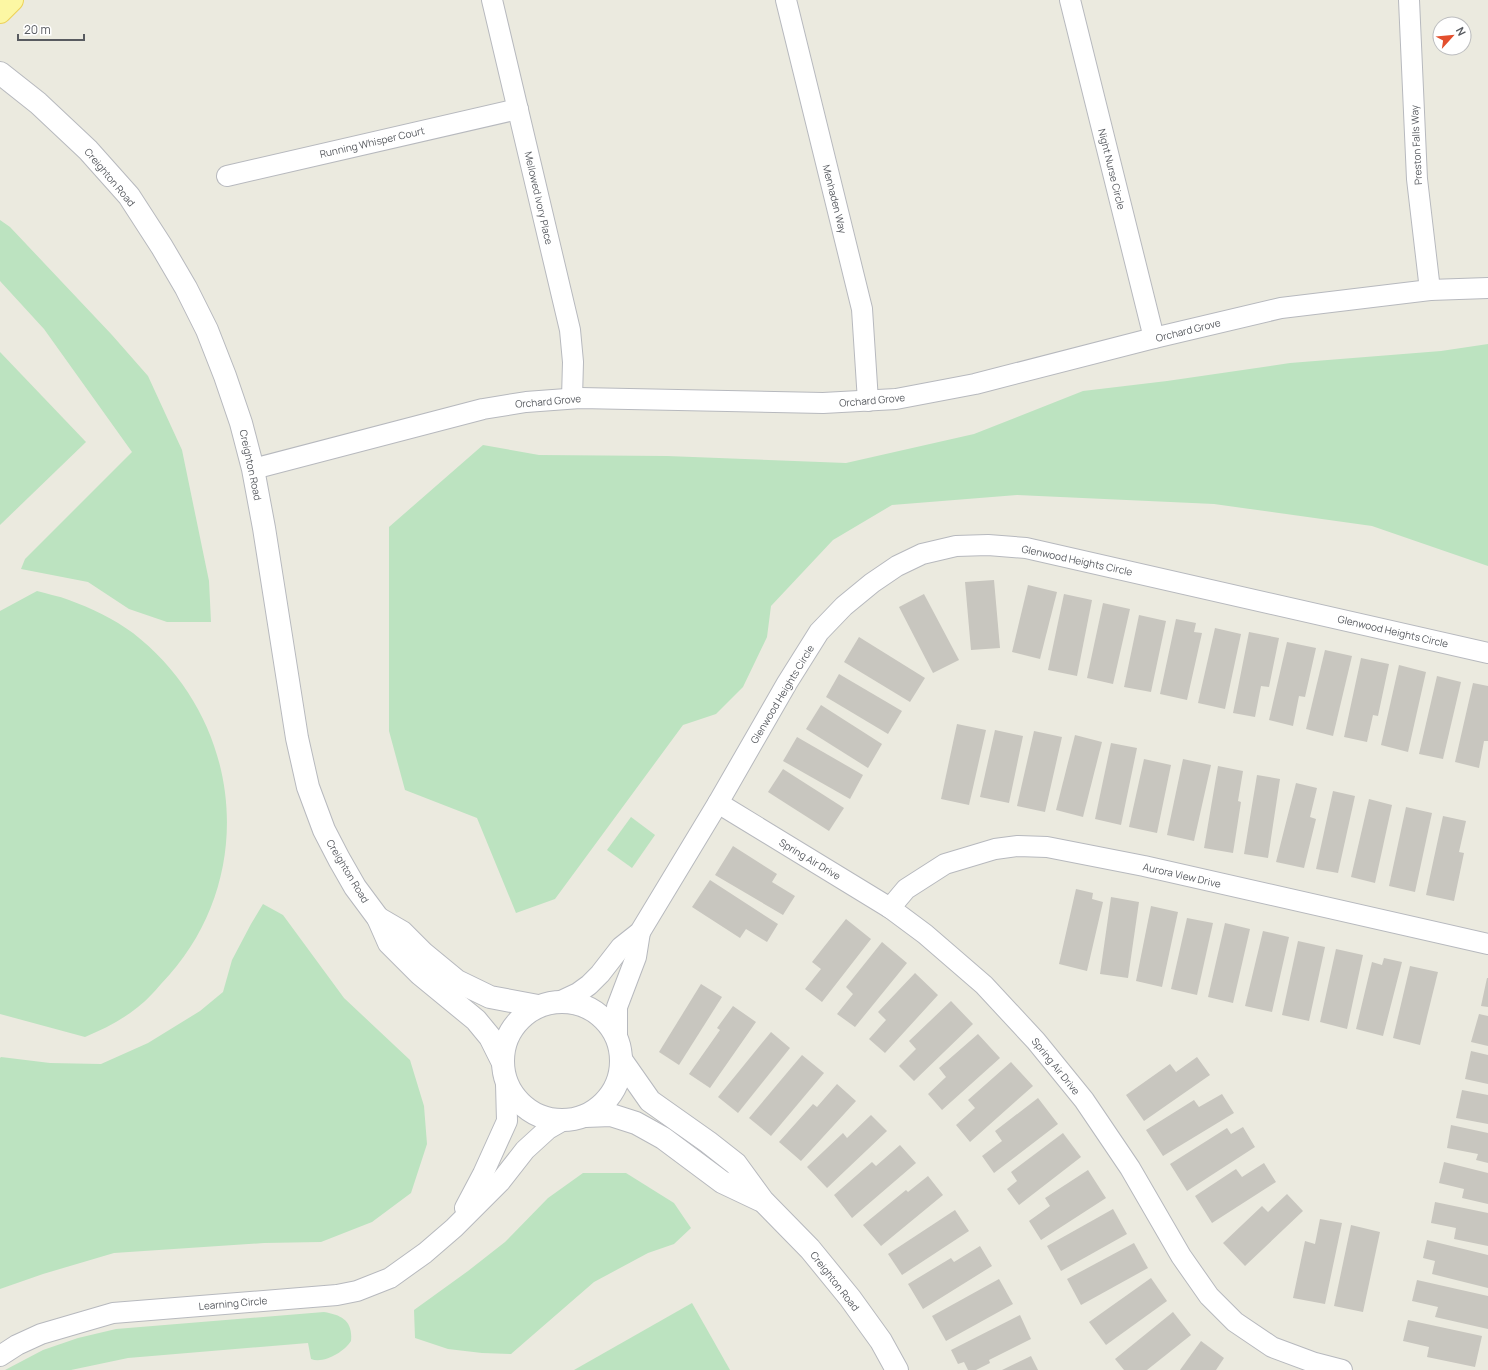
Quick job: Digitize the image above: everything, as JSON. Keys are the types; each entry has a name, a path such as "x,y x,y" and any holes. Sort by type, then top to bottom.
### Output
{"main road":[{"path":"0,12 12,0"}],"street":[{"name":"Mellowed Ivory Place","path":"492,0 570,330 573,362 572,398"},
{"name":"Menhaden Way","path":"786,0 862,309 868,402"},
{"name":"Night Nurse Circle","path":"1070,0 1154,338"},
{"name":"Preston Falls Way","path":"1409,0 1417,179 1430,290"},
{"name":"Creighton Road","path":"0,73 38,103 88,150 129,196 186,288 207,330 241,423 253,469 264,528 297,738 308,787 324,830 338,859 355,887 378,918 390,943 420,974 476,1020 490,1037 502,1062 506,1084 516,1099 529,1111 545,1118 562,1121 574,1120 585,1116 600,1107 612,1094 619,1078 622,1061 617,1038 607,1023 595,1011 578,1004 561,1001 550,1002 538,1006 523,1015 512,1028 504,1044 502,1062"},
{"name":"Running Whisper Court","path":"227,176 518,109"},
{"name":"Orchard Grove","path":"253,469 483,409 526,402 572,398 823,403 868,402 896,399 975,384 1154,338 1281,308 1430,290 1488,288"},
{"name":"Glenwood Heights Circle","path":"561,1001 578,993 589,985 600,974 621,947 640,932 718,803 787,683 820,632 844,606 872,583 897,566 922,554 956,546 988,545 1026,548 1488,653"},
{"name":"Spring Air Drive","path":"718,803 890,908 925,934 984,985 1036,1041 1084,1100 1130,1168 1181,1256 1209,1296 1235,1322 1272,1346 1315,1363 1342,1370"},
{"name":"Aurora View Drive","path":"890,908 906,889 945,864 995,849 1018,846 1047,847 1144,866 1488,944"},
{"name":"Creighton Road","path":"378,918 402,932 423,953 457,981 490,997 538,1006"},
{"name":"Glenwood Heights Circle","path":"617,1038 617,1007 636,957 640,932"},
{"name":"Creighton Road","path":"622,1061 650,1101 708,1142 736,1164 763,1201 810,1249 850,1298 881,1341 897,1370"},
{"name":"Learning Circle","path":"454,1228 483,1174 507,1121 506,1084"},
{"name":"Creighton Road","path":"585,1116 611,1115 636,1124 663,1138 722,1182 763,1201"},
{"name":"Learning Circle","path":"0,1356 17,1345 41,1334 113,1313 337,1295 357,1291 390,1278 425,1253 454,1228 500,1182 525,1150 548,1129 562,1121"}],"green space":[{"path":"0,220 10,227 112,335 148,376 182,450 209,581 211,622 167,622 129,609 88,582 21,569 25,559 132,452 44,329 0,281"},
{"path":"1488,344 1488,566 1372,526 1214,504 1017,495 892,505 833,540 771,606 767,637 743,687 716,714 683,725 555,899 516,913 477,818 405,790 389,731 389,527 483,445 539,455 667,456 846,463 974,434 1083,391 1167,381 1290,363 1441,351"},
{"path":"0,352 86,442 0,525"},
{"path":"37,591 77,603 118,623 133,633 170,669 199,710 217,755 226,803 225,851 214,898 193,943 161,984 141,1005 119,1020 85,1037 0,1014 0,611"},
{"path":"631,817 655,835 632,868 607,850"},
{"path":"263,904 283,915 344,998 410,1060 424,1106 427,1144 411,1193 372,1222 321,1242 264,1243 114,1253 43,1274 0,1289 0,1058 50,1063 101,1064 148,1043 200,1011 223,992 232,960"},
{"path":"583,1173 626,1173 674,1203 691,1228 674,1244 648,1253 594,1282 511,1354 482,1353 448,1349 415,1338 414,1310 505,1242 548,1198"},
{"path":"692,1303 730,1370 574,1370"},
{"path":"324,1312 336,1315 345,1320 350,1328 351,1341 339,1353 322,1360 311,1359 308,1343 128,1358 71,1370 5,1370 43,1350 78,1338 116,1329"}],"building":[{"path":"994,580 1000,648 971,650 965,582"},
{"path":"1028,585 1057,592 1040,659 1012,652"},
{"path":"924,594 959,660 933,673 899,607"},
{"path":"1064,594 1092,600 1077,676 1048,670"},
{"path":"1103,603 1130,609 1113,684 1087,678"},
{"path":"1139,615 1166,621 1151,692 1124,687"},
{"path":"1176,619 1196,623 1194,632 1202,633 1187,700 1160,694"},
{"path":"1215,628 1241,634 1225,709 1198,703"},
{"path":"1249,632 1279,638 1269,687 1261,686 1255,717 1233,713"},
{"path":"859,637 925,678 910,702 844,662"},
{"path":"1287,642 1316,648 1305,697 1299,696 1293,726 1269,720"},
{"path":"1325,650 1352,656 1333,736 1306,729"},
{"path":"1361,658 1389,664 1378,716 1373,715 1367,742 1344,737"},
{"path":"1399,665 1426,672 1408,752 1381,745"},
{"path":"839,674 902,711 888,734 826,697"},
{"path":"1437,676 1461,682 1443,759 1419,754"},
{"path":"1473,683 1488,686 1488,741 1484,741 1479,768 1455,762"},
{"path":"821,705 882,744 868,768 806,729"},
{"path":"957,724 986,730 969,805 941,799"},
{"path":"995,730 1023,736 1009,803 980,797"},
{"path":"1034,731 1062,737 1045,812 1017,806"},
{"path":"1075,735 1102,742 1083,817 1056,810"},
{"path":"797,737 863,775 850,799 783,761"},
{"path":"1111,743 1137,748 1121,825 1095,819"},
{"path":"1144,759 1171,765 1157,833 1129,827"},
{"path":"1183,759 1211,765 1194,841 1167,835"},
{"path":"1218,766 1243,771 1238,801 1241,802 1233,853 1204,848"},
{"path":"783,769 844,808 829,831 768,792"},
{"path":"1257,775 1280,779 1268,858 1244,854"},
{"path":"1296,783 1317,788 1310,817 1316,819 1304,868 1276,862"},
{"path":"1333,791 1355,796 1338,873 1316,869"},
{"path":"1369,799 1392,805 1375,883 1351,877"},
{"path":"1406,807 1432,813 1415,892 1389,886"},
{"path":"1443,816 1466,821 1459,852 1464,853 1454,901 1426,895"},
{"path":"733,846 777,874 772,882 795,896 783,915 715,875"},
{"path":"710,880 778,924 767,942 746,929 740,938 692,907"},
{"path":"1076,889 1093,893 1092,899 1103,902 1087,971 1059,964"},
{"path":"1111,897 1139,902 1128,978 1100,974"},
{"path":"1151,906 1178,912 1162,987 1136,981"},
{"path":"1187,918 1213,923 1197,995 1171,989"},
{"path":"846,919 871,939 822,1002 805,989 821,969 812,962"},
{"path":"1225,923 1250,929 1233,1003 1208,997"},
{"path":"1263,931 1289,937 1272,1012 1245,1006"},
{"path":"1298,941 1325,947 1309,1021 1282,1015"},
{"path":"882,942 907,963 855,1027 837,1014 853,994 846,987"},
{"path":"1336,949 1363,955 1347,1029 1320,1022"},
{"path":"1384,958 1402,962 1383,1036 1356,1029 1372,962 1382,965"},
{"path":"1410,966 1438,972 1420,1045 1393,1038"},
{"path":"915,973 938,995 885,1053 869,1039 886,1020 878,1012"},
{"path":"1488,978 1488,1007 1481,1006"},
{"path":"701,984 722,997 679,1065 659,1052"},
{"path":"951,1001 973,1024 914,1081 899,1066 916,1049 909,1041"},
{"path":"733,1006 756,1022 710,1088 689,1074 720,1030 717,1028"},
{"path":"1479,1014 1488,1016 1488,1046 1471,1042"},
{"path":"771,1032 790,1048 738,1113 718,1097"},
{"path":"978,1034 1000,1058 942,1110 928,1094 946,1077 939,1068"},
{"path":"1471,1051 1488,1055 1488,1084 1465,1079"},
{"path":"802,1055 824,1073 771,1136 749,1118"},
{"path":"1197,1057 1210,1075 1144,1121 1126,1095 1170,1064 1176,1072"},
{"path":"1011,1062 1033,1086 970,1142 956,1125 975,1108 968,1100"},
{"path":"837,1084 856,1101 801,1161 779,1142 813,1104 817,1107"},
{"path":"1462,1090 1488,1095 1488,1124 1456,1118"},
{"path":"1222,1094 1234,1113 1163,1156 1146,1130 1194,1100 1199,1107"},
{"path":"1038,1098 1058,1124 994,1173 982,1156 1002,1141 995,1131"},
{"path":"871,1115 887,1131 827,1188 807,1167 843,1133 847,1138"},
{"path":"1451,1125 1488,1133 1488,1163 1476,1160 1478,1154 1447,1148"},
{"path":"1243,1127 1255,1147 1187,1191 1170,1164 1227,1128 1231,1134"},
{"path":"1063,1133 1081,1157 1019,1205 1007,1189 1017,1181 1011,1172"},
{"path":"900,1145 916,1163 852,1218 834,1195 872,1162 876,1166"},
{"path":"1444,1162 1488,1173 1488,1204 1462,1198 1464,1189 1439,1183"},
{"path":"1264,1163 1276,1182 1212,1223 1195,1196 1236,1169 1242,1177"},
{"path":"1088,1170 1106,1198 1041,1240 1029,1221 1050,1206 1045,1198"},
{"path":"928,1176 943,1195 881,1246 863,1225 906,1190 908,1192"},
{"path":"1287,1194 1303,1211 1245,1266 1223,1243 1262,1206 1268,1212"},
{"path":"1435,1202 1488,1213 1488,1246 1454,1239 1456,1228 1431,1223"},
{"path":"1113,1209 1127,1234 1061,1271 1047,1246"},
{"path":"955,1210 969,1231 902,1275 888,1254"},
{"path":"1320,1219 1342,1223 1325,1304 1293,1298 1305,1241 1315,1244"},
{"path":"1351,1225 1380,1232 1363,1312 1334,1306"},
{"path":"1427,1240 1488,1255 1488,1288 1432,1274 1435,1261 1423,1258"},
{"path":"1134,1243 1148,1268 1081,1305 1067,1279"},
{"path":"980,1246 992,1266 923,1309 908,1284 951,1258 954,1262"},
{"path":"1151,1278 1167,1301 1106,1345 1089,1322"},
{"path":"999,1279 1013,1304 946,1341 932,1316"},
{"path":"1417,1280 1488,1296 1488,1329 1435,1317 1438,1307 1412,1301"},
{"path":"1173,1312 1191,1335 1147,1370 1124,1370 1115,1359"},
{"path":"1020,1315 1031,1339 989,1360 990,1363 976,1370 968,1370 964,1362 958,1364 951,1350"},
{"path":"1408,1320 1482,1336 1475,1367 1427,1357 1429,1347 1403,1341"},
{"path":"1201,1341 1224,1358 1216,1370 1180,1370"},
{"path":"1031,1356 1038,1370 1002,1370"}]}
